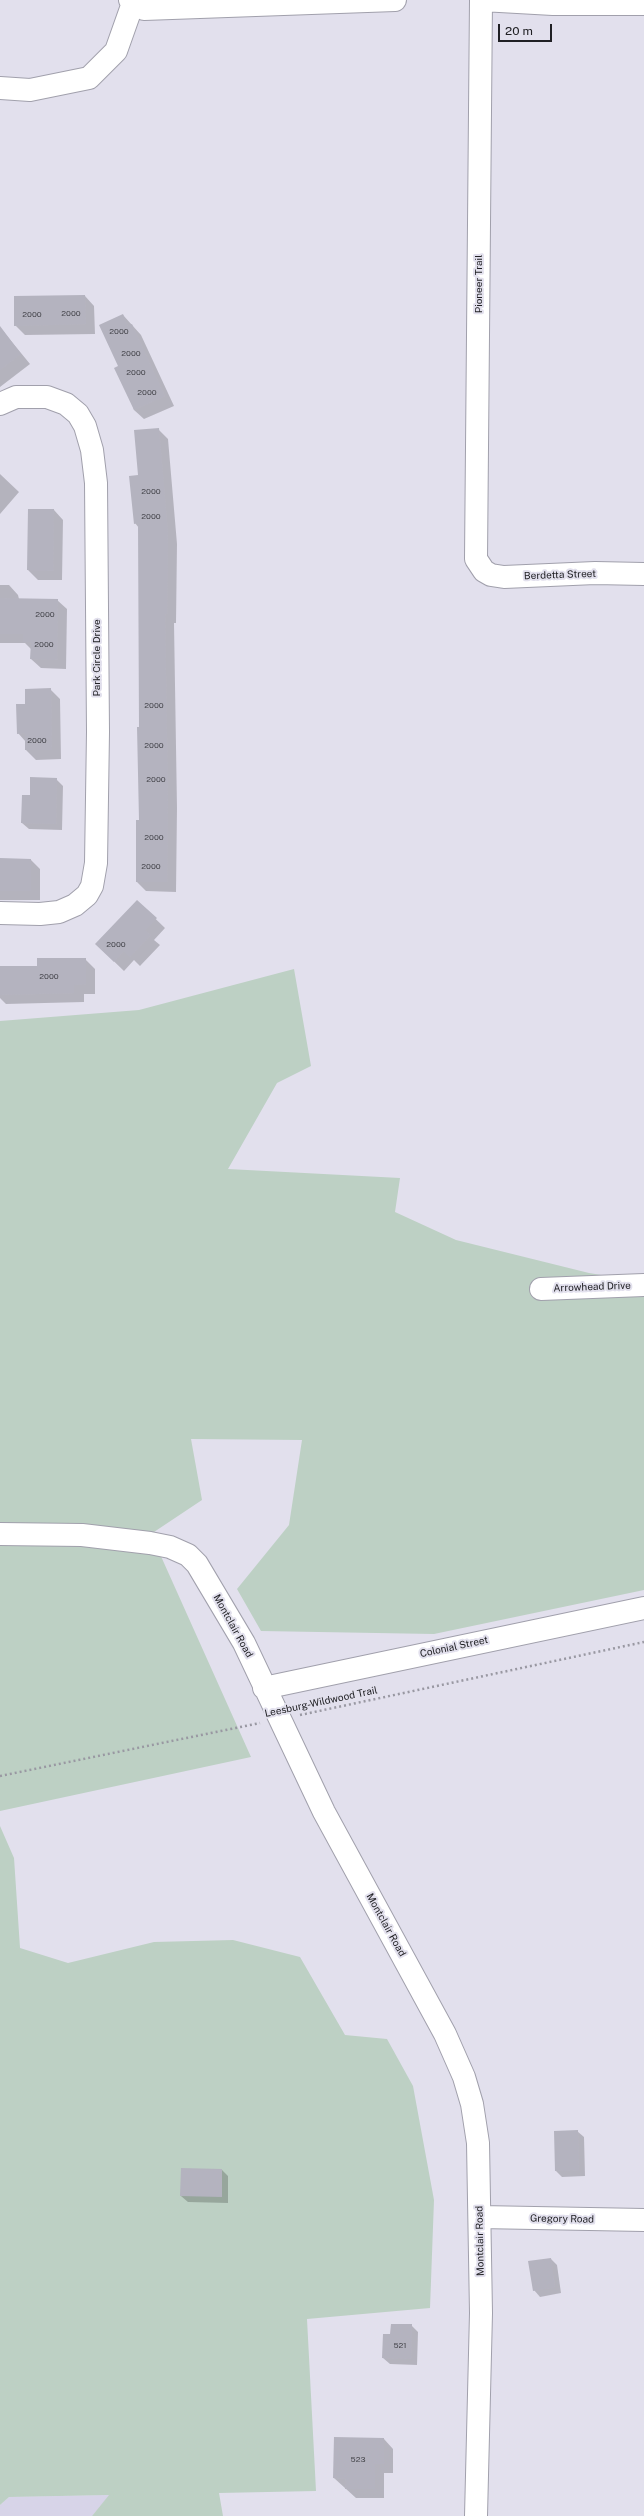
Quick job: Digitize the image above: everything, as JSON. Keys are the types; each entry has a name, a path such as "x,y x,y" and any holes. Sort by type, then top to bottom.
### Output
{"street":[{"path":"0,88 30,90 88,78 116,51 132,1 144,9 395,0"},
{"path":"481,0 553,4 644,4"},
{"name":"Pioneer Trail","path":"480,567 476,558 481,0"},
{"name":"Park Circle Drive","path":"0,404 16,397 47,398 66,404 78,414 87,432 92,450 96,483 98,732 96,864 92,886 87,895 75,905 59,912 40,914 0,913"},
{"name":"Berdetta Street","path":"480,567 491,575 504,577 595,573 644,574"},
{"name":"Arrowhead Drive","path":"541,1289 644,1285"},
{"name":"Montclair Road","path":"0,1534 82,1534 170,1547 188,1555 197,1564 244,1643 324,1812 446,2034 464,2077 472,2104 478,2143 481,2313 476,2516"},
{"name":"Colonial Street","path":"264,1688 644,1608"},
{"name":"Gregory Road","path":"480,2217 644,2220"}],"path":[{"name":"Leesburg-Wildwood Trail","path":"0,1776 644,1642"}],"shaded area":[{"path":"110,2495 92,2516 0,2516 0,2505 9,2497"}],"green space":[{"path":"294,969 311,1066 277,1083 228,1169 400,1178 395,1212 456,1240 589,1273 644,1282 644,1590 434,1634 261,1631 237,1589 289,1525 302,1440 191,1439 202,1500 151,1534 251,1757 0,1811 0,1021 139,1010"},
{"path":"0,1826 14,1858 20,1948 68,1963 154,1942 233,1940 300,1957 345,2035 387,2039 413,2086 434,2200 430,2308 307,2319 316,2491 219,2493 223,2516 92,2516 109,2495 9,2497 0,2505"}],"building":[{"path":"85,295 86,324 14,326 14,296"},
{"path":"123,314 128,326 132,324 165,396 134,410 114,368 118,366 99,325"},
{"path":"0,326 21,354 0,370"},
{"path":"159,428 168,534 167,614 165,614 168,798 167,882 136,882 136,820 139,820 137,727 139,727 138,523 134,524 129,476 138,475 134,430"},
{"path":"28,509 54,509 53,571 27,570"},
{"path":"0,598 58,599 57,660 30,659 31,642 23,642 23,634 0,634"},
{"path":"51,688 52,750 25,750 25,733 17,734 16,704 25,704 25,689"},
{"path":"30,777 57,778 56,824 21,823 22,795 30,795"},
{"path":"0,858 31,859 31,891 0,891"},
{"path":"137,900 157,918 145,930 151,935 130,957 124,951 114,962 95,944"},
{"path":"37,958 86,958 86,984 74,985 74,993 0,995 0,966 37,966"},
{"path":"578,2130 579,2170 555,2171 554,2131"},
{"path":"181,2168 222,2169 222,2197 180,2196"},
{"path":"551,2258 555,2287 533,2291 528,2261"},
{"path":"391,2324 412,2324 411,2359 382,2358 383,2334 390,2334"},
{"path":"334,2437 384,2438 384,2464 375,2464 375,2489 345,2489 346,2479 333,2478"}]}
